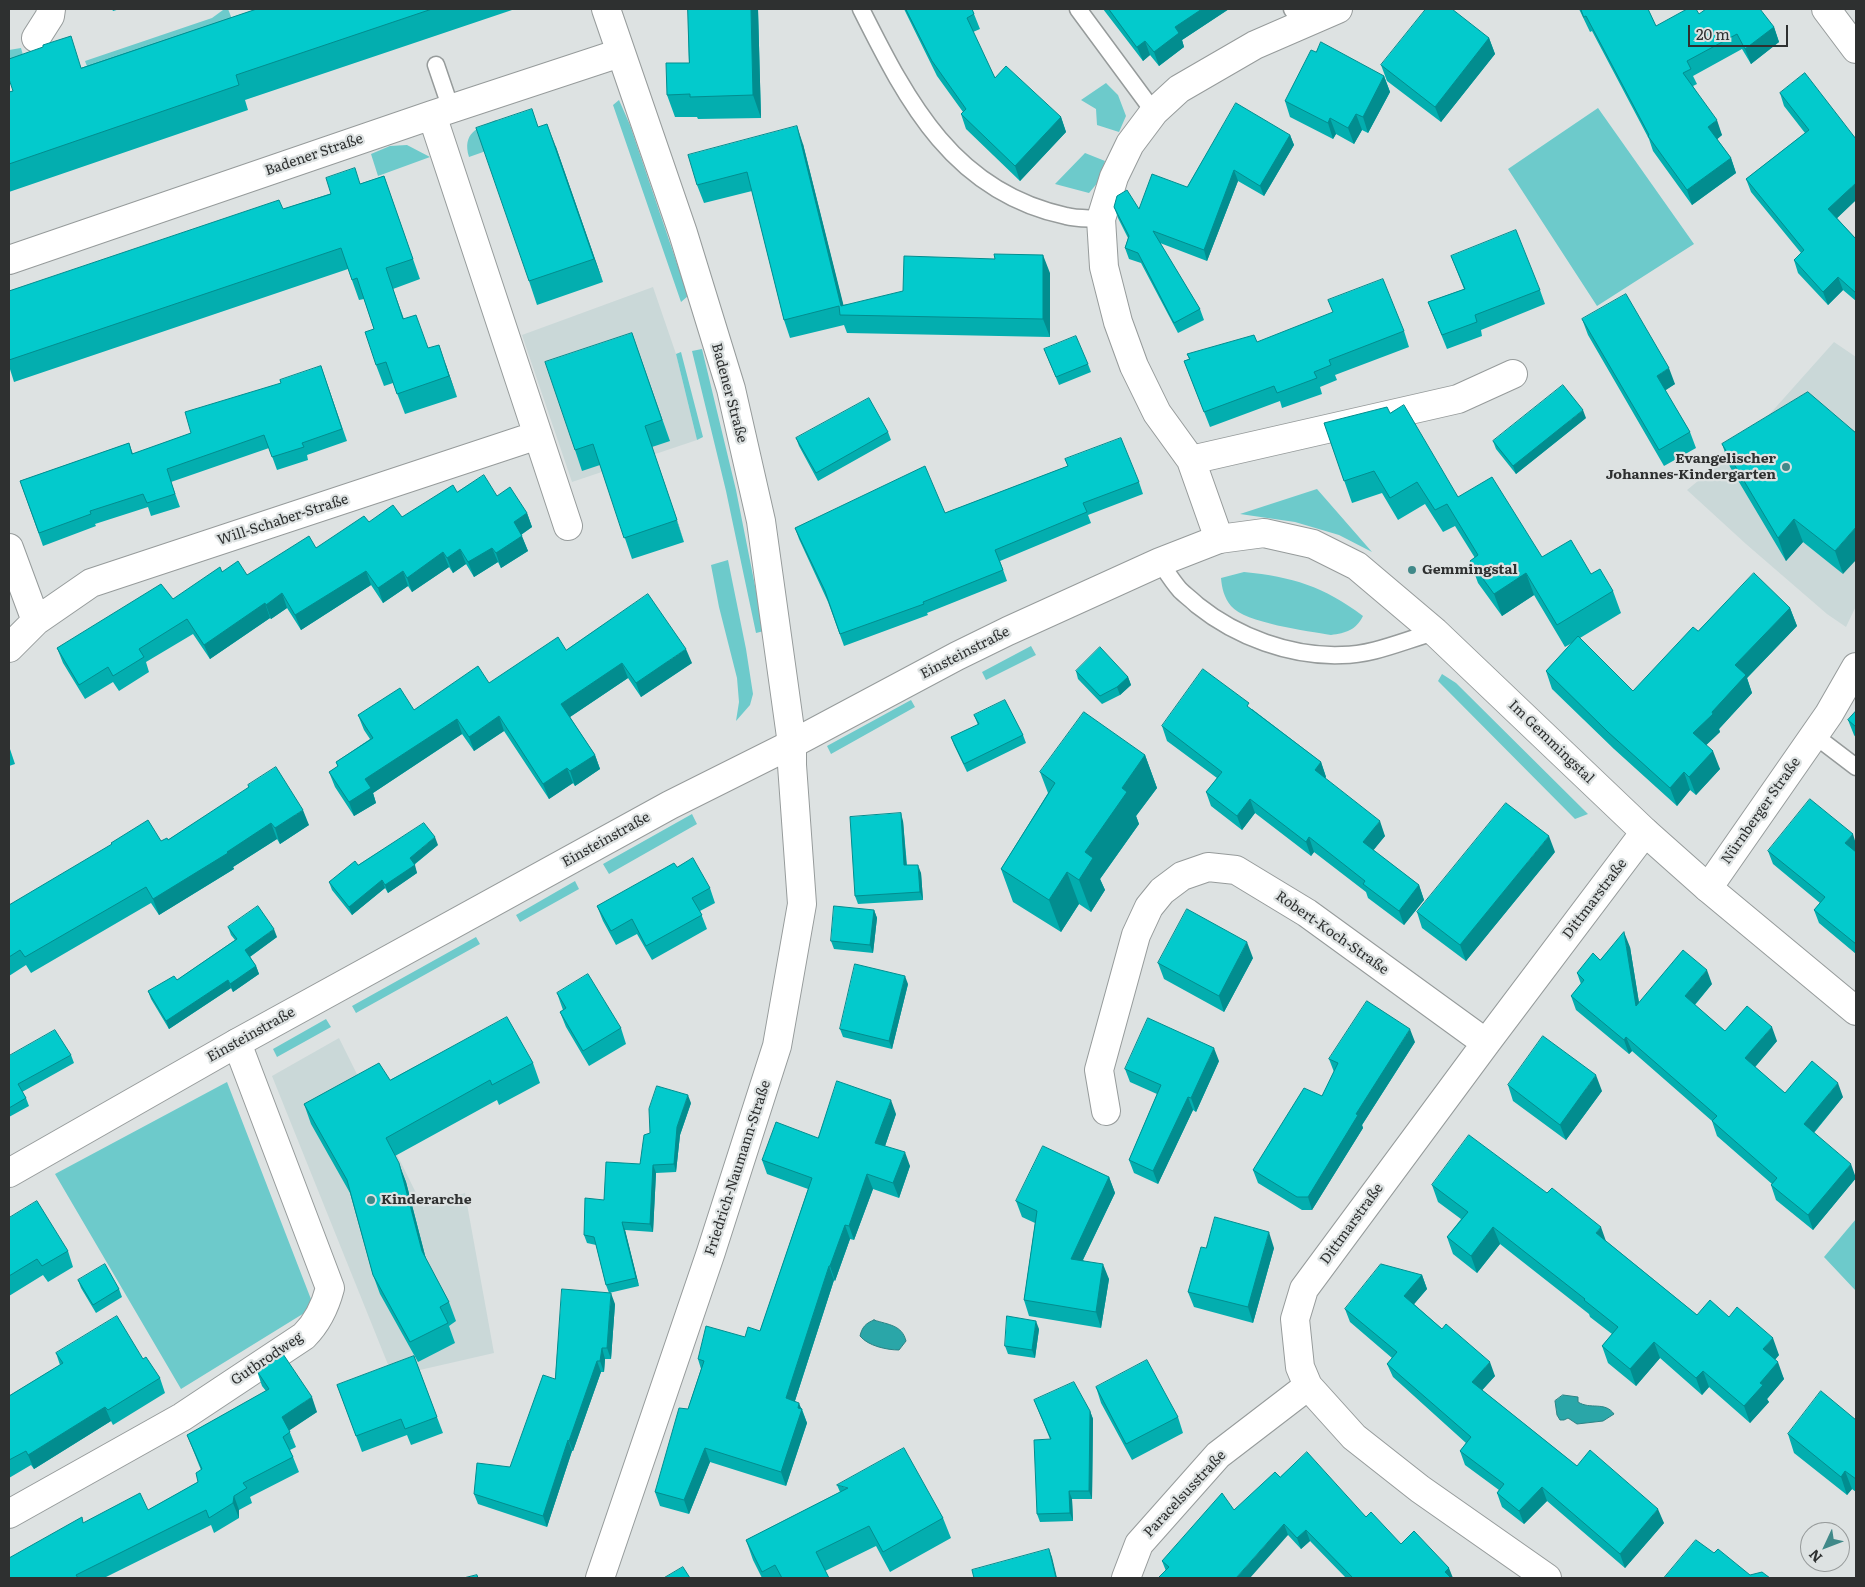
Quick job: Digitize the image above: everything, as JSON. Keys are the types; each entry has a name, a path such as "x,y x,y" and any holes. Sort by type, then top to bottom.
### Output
{"street":[{"path":"36,38 50,16 51,9"},
{"name":"Badener Straße","path":"606,9 683,233 731,389 761,521 792,744"},
{"path":"1219,539 1191,460 1158,413 1134,366 1118,322 1104,268 1100,219 1114,177 1130,144 1154,112 1179,89 1255,45 1297,16 1338,9"},
{"path":"1826,9 1856,49"},
{"name":"Badener Straße","path":"9,260 441,112 620,53"},
{"path":"441,112 538,435 568,526"},
{"path":"1191,460 1458,399 1513,374"},
{"name":"Will-Schaber-Straße","path":"9,648 36,620 91,584 538,435"},
{"name":"Im Gemmingstal","path":"1219,539 1264,533 1312,544 1357,566 1435,632 1645,832 1708,888 1856,1011"},
{"name":"Einsteinstraße","path":"9,1173 237,1043 670,805 792,744 1008,631 1160,562 1219,539"},
{"path":"9,548 36,620"},
{"name":"Nürnberger Straße","path":"1708,888 1814,735 1856,667"},
{"name":"Friedrich-Naumann-Straße","path":"600,1578 711,1252 776,1046 802,904 792,744"},
{"name":"Dittmarstraße","path":"1547,1578 1420,1489 1362,1442 1308,1386 1300,1367 1295,1319 1304,1289 1645,832"},
{"name":"Robert-Koch-Straße","path":"1106,1110 1098,1070 1136,936 1149,907 1162,891 1182,876 1208,867 1236,870 1307,913 1486,1043"},
{"name":"Gutbrodweg","path":"9,1514 182,1417 304,1336 313,1326 326,1304 330,1288 237,1043"},
{"name":"Paracelsusstraße","path":"1126,1578 1139,1544 1218,1455 1308,1386"}],"lane":[{"path":"861,9 912,104 951,153 967,168 982,180 1022,202 1066,216 1100,219"},
{"path":"1078,9 1154,112"},
{"path":"436,65 441,112"},
{"path":"1160,562 1180,591 1213,618 1241,633 1311,654 1344,655 1369,651 1435,632"},
{"path":"1814,735 1856,767"}],"shaded area":[{"path":"228,9 232,19 89,72 85,61 212,18 223,10"},
{"path":"21,48 25,62 9,68 9,50"},
{"path":"1106,83 1118,95 1126,116 1119,132 1097,125 1096,109 1081,100"},
{"path":"619,100 630,125 688,296 681,302 613,105"},
{"path":"1598,108 1694,244 1597,306 1508,169"},
{"path":"496,120 503,145 469,157 467,149 469,137 477,129"},
{"path":"407,145 430,157 378,176 371,154 390,146"},
{"path":"1085,153 1105,161 1099,181 1089,193 1055,184"},
{"path":"653,287 676,354 697,440 572,482 522,335"},
{"name":"Evangelischer Johannes-Kindergarten","path":"1834,342 1856,357 1856,606 1846,627 1827,614 1687,490 1743,444"},
{"path":"702,349 736,490 764,631 756,633 726,491 692,351"},
{"path":"681,352 703,437 697,440 676,354"},
{"path":"1317,489 1372,552 1339,535 1295,522 1240,514"},
{"path":"728,560 753,694 750,705 736,721 739,702 737,678 719,607 711,565"},
{"path":"1244,572 1293,580 1321,590 1363,616 1354,628 1331,635 1293,629 1249,617 1231,606 1225,596 1221,582 1221,578"},
{"path":"1031,646 1036,655 986,680 982,672"},
{"path":"1442,674 1456,683 1588,814 1575,819 1438,681"},
{"path":"911,700 915,707 831,754 827,746"},
{"path":"692,814 697,824 609,874 603,864"},
{"path":"575,881 579,889 520,922 516,915"},
{"path":"476,937 480,944 356,1013 352,1006"},
{"path":"326,1019 331,1027 277,1057 273,1049"},
{"name":"Kinderarche","path":"339,1038 423,1207 465,1193 494,1353 398,1375 389,1367 272,1076"},
{"path":"227,1082 314,1307 181,1389 55,1174"},
{"path":"1856,1219 1856,1291 1824,1257"},
{"path":"874,1320 894,1326 901,1332 906,1341 899,1350 878,1347 860,1336 865,1326"},
{"path":"1563,1395 1578,1397 1578,1402 1606,1408 1614,1414 1603,1421 1577,1424 1568,1418 1560,1420 1557,1415 1555,1401"}],"building":[{"path":"257,9 432,9 236,75 239,85 9,164 9,92 13,91 9,79 9,59 71,36 81,68"},
{"path":"688,9 751,9 753,95 690,97 690,94 667,95 666,63 689,63"},
{"path":"906,9 972,9 974,14 967,18 995,78 1006,66 1061,117 1015,166 961,114 966,109 932,61"},
{"path":"1109,9 1202,9 1175,27 1179,33 1154,52 1145,41 1137,47"},
{"path":"1426,9 1452,9 1489,38 1435,107 1381,65"},
{"path":"1581,9 1648,9 1656,26 1687,9 1696,9 1699,14 1706,9 1760,9 1774,27 1745,49 1737,34 1687,61 1691,69 1683,73 1717,120 1708,127 1731,158 1687,190 1648,136"},
{"path":"1321,42 1384,76 1363,117 1356,114 1348,128 1330,118 1328,123 1285,101 1311,50 1316,52"},
{"path":"1805,73 1856,139 1856,183 1828,209 1856,239 1856,293 1838,277 1823,292 1794,260 1804,250 1746,179 1809,130 1780,93"},
{"path":"1236,103 1290,135 1260,186 1234,170 1204,250 1153,231 1200,309 1174,323 1138,253 1125,248 1129,236 1114,207 1117,196 1127,190 1139,209 1152,174 1187,187"},
{"path":"532,109 538,127 547,124 594,259 529,281 476,128"},
{"path":"797,126 841,306 903,291 904,256 995,259 994,254 1043,255 1043,319 840,315 839,306 784,320 747,172 697,185 688,155"},
{"path":"355,168 360,184 384,176 413,259 386,268 403,319 416,315 428,348 439,345 449,376 397,394 386,362 376,365 365,332 374,329 357,278 352,280 341,248 9,360 9,291 279,200 283,209 331,194 326,178"},
{"path":"1516,230 1540,290 1475,315 1477,322 1442,335 1428,302 1465,289 1451,256"},
{"path":"1383,279 1404,331 1329,360 1331,365 1314,372 1317,378 1277,393 1274,386 1204,412 1184,361 1190,359 1187,354 1254,335 1257,342 1333,312 1328,300"},
{"path":"1626,294 1669,368 1657,376 1690,432 1659,450 1582,319"},
{"path":"632,333 662,420 645,426 677,520 624,538 593,444 575,450 545,362"},
{"path":"1076,336 1088,364 1056,377 1044,349"},
{"path":"321,366 342,429 302,443 304,447 272,457 264,435 167,469 175,494 147,503 143,494 90,511 91,514 39,533 20,481 129,443 132,454 191,433 185,412 281,383 280,380"},
{"path":"1563,385 1583,410 1513,466 1493,441"},
{"path":"1808,392 1856,433 1856,527 1835,551 1794,519 1778,538 1722,444"},
{"path":"869,398 888,432 816,473 796,438"},
{"path":"1404,405 1458,497 1492,477 1542,557 1571,540 1591,574 1600,569 1613,591 1557,625 1526,573 1494,594 1470,561 1478,555 1447,504 1435,510 1417,482 1390,498 1374,471 1344,481 1324,423 1387,407 1390,413"},
{"path":"1121,438 1139,482 1083,503 1087,512 995,550 1003,570 923,602 924,604 840,634 825,591 795,528 925,466 945,513 1068,466 1065,459"},
{"path":"484,475 497,496 510,487 527,513 514,522 522,536 496,553 492,548 468,562 460,549 447,558 443,552 407,578 403,571 378,588 366,571 295,615 282,593 204,645 187,619 139,649 144,657 113,676 108,667 79,685 57,648 161,584 173,599 220,567 222,572 238,561 247,575 309,536 316,548 364,516 369,522 393,505 402,517 453,485 457,492"},
{"path":"1754,573 1790,608 1735,665 1746,675 1712,712 1713,714 1693,733 1713,751 1689,777 1684,772 1670,788 1608,732 1546,671 1578,636 1633,691 1693,627 1698,631"},
{"path":"648,594 686,649 636,683 622,663 561,704 595,755 570,771 567,768 543,784 499,716 469,737 457,719 365,779 371,788 349,802 329,772 338,766 336,762 373,738 358,715 400,688 414,710 478,666 489,683 558,637 566,650"},
{"path":"1100,647 1128,677 1117,687 1100,696 1076,671"},
{"path":"1203,669 1249,703 1247,706 1321,762 1315,770 1380,821 1363,842 1419,885 1399,911 1363,884 1365,881 1309,837 1306,842 1250,799 1237,816 1206,792 1222,772 1162,726"},
{"path":"1005,700 1023,735 964,764 951,737 979,724 974,715"},
{"path":"1856,711 1856,727 1848,720"},
{"path":"1084,712 1145,755 1122,788 1127,792 1085,852 1093,858 1079,880 1067,872 1049,900 1001,869 1055,783 1040,772"},
{"path":"276,767 303,810 275,828 271,823 228,853 153,899 146,887 25,957 20,950 9,957 9,905 112,844 148,820 161,841 167,838 168,840"},
{"path":"1810,799 1853,834 1845,843 1856,852 1856,944 1814,910 1825,897 1768,851"},
{"path":"1506,803 1549,836 1460,945 1417,912"},
{"path":"901,813 904,865 918,865 920,892 855,896 850,817"},
{"path":"424,823 435,837 410,858 415,865 385,885 382,880 349,907 329,882 355,861 358,865"},
{"path":"693,858 710,888 692,898 702,915 646,946 632,919 611,931 597,906 674,863 677,867"},
{"path":"258,906 274,929 245,950 256,966 230,984 228,980 166,1021 148,991 174,976 177,980 237,939 228,927"},
{"path":"834,906 874,910 870,945 831,941"},
{"path":"1187,909 1247,942 1219,996 1158,963"},
{"path":"1624,932 1636,1006 1683,950 1707,970 1685,996 1725,1031 1747,1006 1772,1027 1745,1058 1785,1093 1812,1061 1838,1083 1804,1124 1851,1164 1808,1215 1771,1185 1777,1178 1712,1121 1717,1116 1626,1037 1624,1040 1571,996 1584,980 1577,973 1593,953 1600,960"},
{"path":"855,964 905,976 889,1041 840,1029"},
{"path":"588,974 621,1028 583,1051 560,1012 566,1008 557,993"},
{"path":"1367,1001 1410,1029 1356,1114 1358,1115 1308,1197 1297,1197 1253,1170 1304,1088 1322,1096 1338,1063 1329,1059"},
{"path":"507,1017 533,1063 492,1085 490,1080 386,1138 399,1163 422,1251 449,1302 440,1307 448,1323 410,1342 373,1275 347,1180 304,1104 379,1063 390,1080"},
{"path":"1148,1018 1214,1048 1191,1098 1188,1097 1153,1171 1129,1160 1161,1085 1125,1069"},
{"path":"55,1030 71,1055 18,1084 26,1098 9,1108 9,1056"},
{"path":"1543,1036 1596,1075 1560,1125 1508,1085"},
{"path":"837,1081 891,1100 875,1143 905,1152 893,1183 867,1174 849,1226 845,1225 829,1266 786,1398 799,1403 798,1408 802,1409 781,1472 705,1448 684,1500 655,1492 679,1408 688,1409 704,1361 698,1359 706,1326 745,1337 748,1327 760,1331 812,1178 762,1160 776,1122 818,1138"},
{"path":"657,1086 688,1095 677,1127 674,1164 653,1165 650,1224 622,1222 636,1278 606,1285 594,1237 584,1235 585,1198 604,1200 606,1162 640,1164 644,1135 650,1133 649,1109"},
{"path":"1469,1135 1547,1193 1552,1188 1601,1227 1596,1233 1697,1315 1710,1300 1729,1317 1737,1307 1773,1338 1763,1349 1778,1362 1760,1383 1763,1385 1744,1406 1703,1371 1696,1378 1654,1342 1630,1369 1602,1346 1618,1327 1493,1227 1471,1256 1447,1237 1468,1212 1432,1185"},
{"path":"1043,1146 1109,1177 1071,1259 1103,1264 1096,1312 1024,1300 1037,1211 1016,1201"},
{"path":"37,1201 68,1251 42,1266 37,1259 9,1276 9,1218"},
{"path":"1215,1217 1269,1232 1248,1307 1188,1292 1201,1247 1206,1248"},
{"path":"105,1264 119,1289 93,1305 78,1280"},
{"path":"1381,1264 1422,1275 1404,1296 1442,1329 1446,1324 1490,1362 1472,1382 1577,1466 1590,1450 1658,1509 1620,1554 1542,1487 1519,1511 1497,1493 1504,1484 1460,1451 1471,1437 1387,1364 1397,1352 1345,1309"},
{"path":"562,1289 611,1293 607,1348 602,1348 600,1361 597,1361 543,1516 474,1494 477,1463 510,1467 543,1375 555,1379"},
{"path":"117,1316 143,1359 146,1357 160,1378 108,1410 105,1407 28,1455 26,1451 9,1460 9,1396 63,1363 56,1353"},
{"path":"1007,1316 1036,1321 1032,1350 1005,1346"},
{"path":"283,1354 312,1397 282,1417 290,1432 283,1437 293,1457 243,1483 247,1488 234,1496 233,1503 209,1518 206,1510 76,1575 78,1578 9,1578 9,1558 82,1517 83,1523 140,1493 148,1510 198,1482 196,1473 202,1469 187,1435 269,1389 257,1371"},
{"path":"414,1356 437,1417 405,1429 401,1419 356,1436 337,1385"},
{"path":"1147,1360 1178,1417 1126,1444 1096,1387"},
{"path":"1074,1382 1090,1411 1089,1491 1069,1491 1070,1513 1037,1514 1034,1440 1051,1439 1034,1400"},
{"path":"1821,1391 1856,1420 1856,1479 1845,1471 1841,1477 1788,1434"},
{"path":"904,1448 943,1518 883,1552 869,1526 816,1552 829,1578 782,1578 775,1565 762,1572 746,1540 848,1488 837,1485"},
{"path":"1307,1452 1366,1517 1371,1512 1401,1544 1414,1531 1449,1568 1445,1572 1451,1578 1353,1578 1306,1530 1297,1538 1284,1524 1236,1578 1158,1578 1169,1567 1162,1561 1222,1493 1234,1510 1275,1472 1280,1477"},
{"path":"1696,1540 1714,1553 1718,1549 1750,1575 1762,1572 1770,1578 1664,1578"},
{"path":"1049,1549 1056,1578 974,1578 972,1570"},
{"path":"683,1567 690,1578 664,1578"},
{"path":"477,1575 478,1578 464,1578"}],"place":[{"name":"Evangelischer Johannes-Kindergarten","path":"1786,467"},
{"name":"Gemmingstal","path":"1412,570"},
{"name":"Kinderarche","path":"371,1200"}]}
